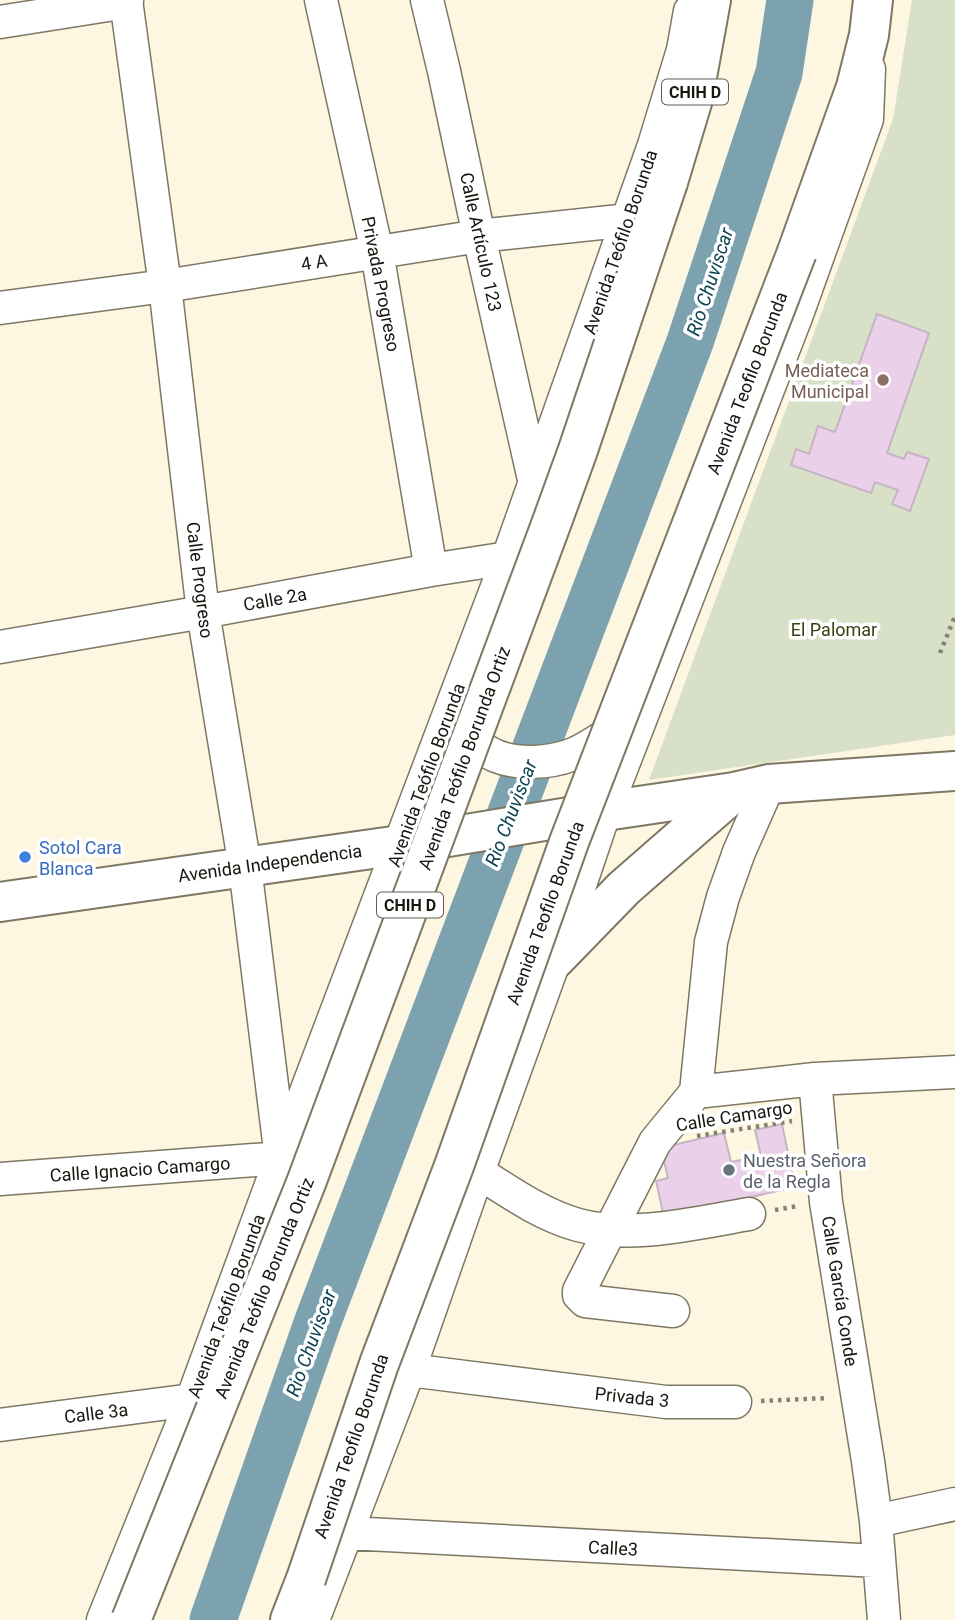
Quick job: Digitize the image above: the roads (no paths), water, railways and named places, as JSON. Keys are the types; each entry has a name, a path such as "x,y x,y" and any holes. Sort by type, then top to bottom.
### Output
{"main road":[{"name":"Avenida Teófilo Borunda Ortiz","path":"131,1620 326,1130 578,450 693,99 711,0"},
{"name":"Avenida Teofilo Borunda","path":"290,1620 379,1364 454,1166 569,842 797,252 856,87 871,18"},
{"name":"Avenida Independencia","path":"0,902 400,845 751,788 955,771"},
{"path":"555,959 624,888 751,788"}],"street":[{"name":"Privada Progreso","path":"321,0 377,251 431,570"},
{"name":"Calle Artículo 123","path":"427,0 535,484"},
{"path":"0,22 126,1"},
{"name":"Calle Progreso","path":"126,1 165,286 203,612 245,867 281,1158"},
{"name":"Avenida Teófilo Borunda","path":"103,1620 192,1400 535,484 654,145 683,50 686,10"},
{"path":"313,1620 409,1370 644,705 796,317 867,119 871,18"},
{"name":"4 A","path":"0,308 165,286 479,236 629,220"},
{"name":"Calle 2a","path":"0,647 508,558"},
{"path":"446,719 468,738 496,756 527,762 572,755 617,727 644,705"},
{"path":"673,1311 585,1301 579,1291 655,1142 696,1091 711,942 739,852 751,788"},
{"path":"696,1091 815,1079 955,1072"},
{"name":"Calle García Conde","path":"815,1079 826,1202 868,1461 884,1620"},
{"name":"Calle Ignacio Camargo","path":"0,1179 281,1158"},
{"path":"478,1172 545,1212 577,1225 611,1231 665,1228 749,1214"},
{"name":"Privada 3","path":"409,1370 666,1402 735,1402"},
{"name":"Calle 3a","path":"0,1425 192,1400"},
{"path":"876,1521 955,1504"},
{"name":"Calle3","path":"348,1533 878,1561"}],"waterway":[{"name":"Rio Chuviscar","path":"213,1620 318,1321 690,342 779,73 790,0"}],"place":[{"name":"Mediateca Municipal","path":"883,380"},
{"name":"Sotol Cara Blanca","path":"25,857"},
{"name":"Nuestra Señora de la Regla","path":"729,1170"}],"park label":[{"name":"El Palomar","path":"834,629"}]}
